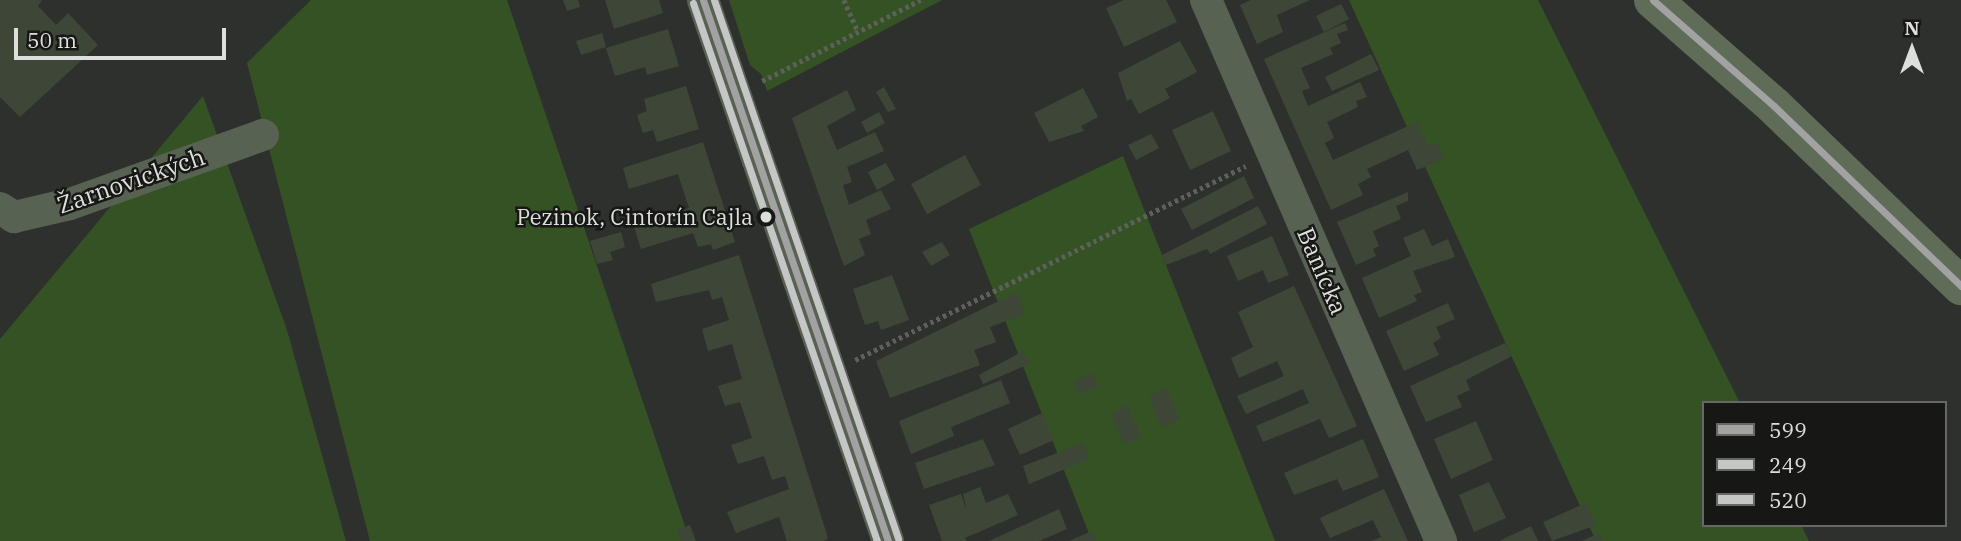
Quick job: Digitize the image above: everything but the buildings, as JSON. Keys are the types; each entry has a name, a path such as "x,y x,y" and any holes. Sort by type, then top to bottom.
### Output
{"main road":[{"path":"1653,0 1823,151 1961,286"}],"street":[{"path":"703,0 888,541"},
{"name":"Banícka","path":"1206,0 1441,541"},
{"name":"Žarnovických","path":"0,208 14,217 70,204 263,135"}],"path":[{"path":"844,0 858,32"},
{"path":"756,82 920,0"},
{"path":"843,366 1253,163"}],"green space":[{"path":"311,0 507,0 690,541 370,541 247,63"},
{"path":"729,0 942,0 767,91 761,74 750,65"},
{"path":"1349,0 1538,0 1739,401 1702,401 1702,527 1802,527 1809,541 1596,541"},
{"path":"203,96 287,330 346,541 0,541 0,339"},
{"path":"1123,156 1275,541 1092,541 969,229"}],"transit line":[{"name":"599","path":"703,0 888,541"},
{"name":"520","path":"714,0 898,538"},
{"name":"599","path":"1653,0 1774,106 1961,286"},
{"name":"249","path":"693,3 877,541"}],"place":[{"name":"Pezinok, Cintorín Cajla","path":"766,217"}]}
